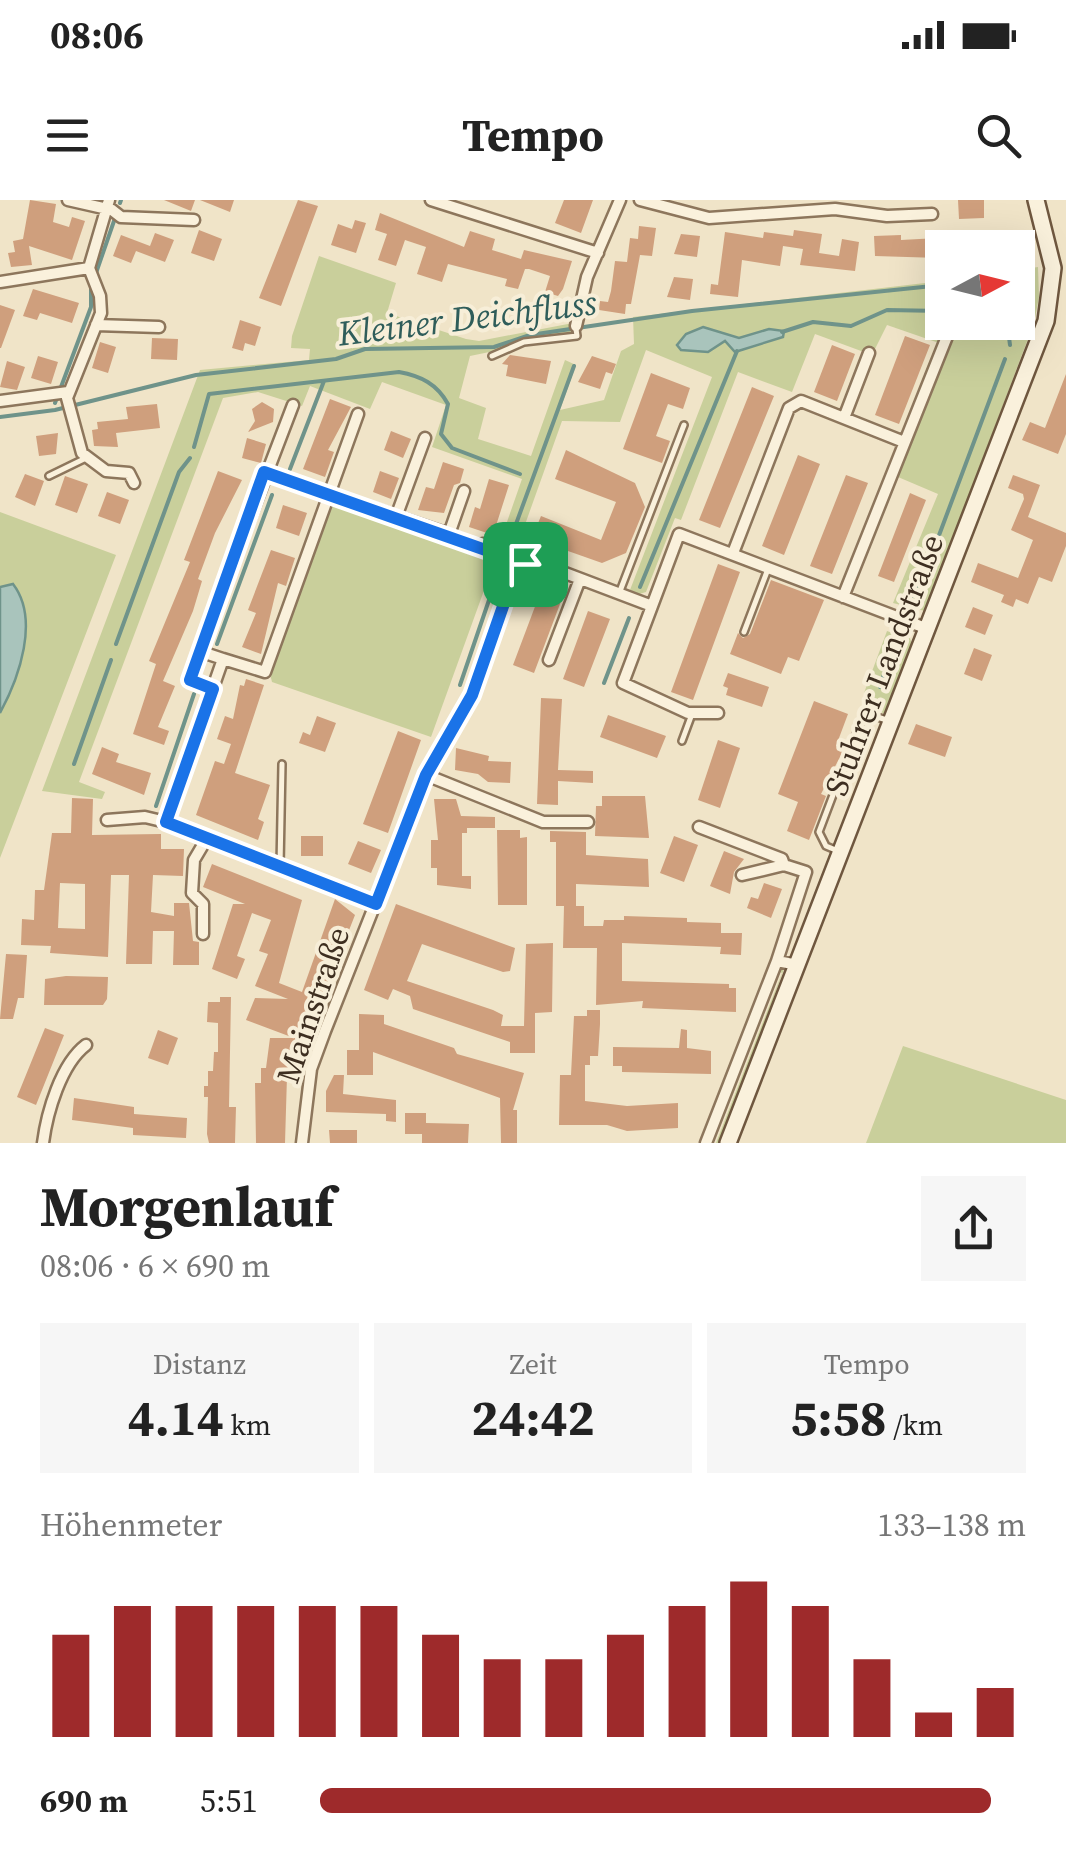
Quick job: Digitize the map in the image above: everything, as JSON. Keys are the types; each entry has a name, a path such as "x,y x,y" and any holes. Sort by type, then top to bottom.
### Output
{"main road":[{"name":"Stuhrer Landstraße","path":"728,1143 1046,321 1059,256 1036,200"}],"street":[{"path":"68,200 108,204 121,217 194,220"},
{"path":"431,200 598,254"},
{"path":"576,331 586,277 620,200"},
{"path":"640,200 710,218 868,206 932,214"},
{"path":"108,204 90,270 100,296 96,325 64,397 76,440 86,458 106,471 128,474 134,483"},
{"path":"0,282 90,270"},
{"path":"96,325 159,327"},
{"path":"843,596 945,340"},
{"path":"844,418 869,353"},
{"path":"0,401 64,397"},
{"path":"732,553 789,408 801,401 904,442"},
{"path":"213,689 190,680 264,472 294,405"},
{"path":"199,650 265,672 358,414"},
{"path":"396,517 426,438"},
{"path":"264,472 449,534 525,564 536,562 652,606"},
{"path":"449,534 464,491"},
{"path":"718,714 692,714 627,689 623,683 679,534 928,630"},
{"name":"Mainstraße","path":"302,1143 311,1069 426,775 472,695 515,572 525,564"},
{"path":"549,660 580,579"},
{"path":"166,822 223,659"},
{"path":"426,775 543,822 588,822"},
{"path":"107,820 145,817 166,822 376,904"},
{"path":"699,826 782,859 784,865"},
{"path":"203,934 203,904 192,893 194,860 207,838"},
{"path":"706,1143 777,961 806,872 784,865 742,874"},
{"path":"777,961 798,965"},
{"path":"43,1143 66,1070 86,1044"}],"lane":[{"path":"492,356 500,349 576,331"},
{"path":"618,594 684,424"},
{"path":"49,476 86,458"},
{"path":"744,632 768,568"},
{"path":"841,852 826,846 819,832 856,732 864,713 891,722"},
{"path":"682,741 692,714"},
{"path":"280,866 282,764"}],"green space":[{"path":"319,256 396,283 387,313 466,339 479,341 573,323 573,335 470,356 459,398 486,408 478,439 531,456 565,360 576,365 560,410 604,400 621,351 634,344 633,317 925,283 925,338 887,325 872,355 815,334 792,392 738,372 681,520 675,518 646,592 639,594 630,590 712,377 646,350 620,422 562,421 517,547 500,542 522,479 432,447 446,405 382,382 370,409 310,386 302,406 258,392 223,398 79,782 105,792 102,799 42,791 200,370 309,360 310,349 291,348"},
{"path":"1038,267 1039,297 1035,318"},
{"path":"950,340 1028,340 925,611 893,603 938,494 898,477"},
{"path":"335,505 495,560 431,737 272,682 269,670 329,509"},
{"path":"0,512 116,555 0,858 0,713 17,672 13,584 0,587"},
{"path":"887,631 901,636 904,631 908,633 912,644 885,714 870,707 868,694 864,693"},
{"path":"784,969 721,1143 716,1143 782,973 778,971"},
{"path":"903,1046 1066,1100 1066,1143 866,1143"}],"water":[{"path":"703,327 739,338 769,329 784,331 783,337 735,352 725,341 708,352 681,350 677,345 686,334"},
{"path":"13,584 21,598 26,631 20,666 0,713 0,587"}],"building":[{"path":"30,200 56,204 53,222 69,227 72,217 85,221 72,260 29,246 32,265 11,267 8,253 15,252 13,241 23,239"},
{"path":"164,200 195,200 191,211"},
{"path":"200,200 234,200 230,212"},
{"path":"298,200 318,206 281,306 259,298"},
{"path":"564,200 593,200 581,233 555,223"},
{"path":"958,200 984,200 984,218 959,219"},
{"path":"380,213 464,247 470,231 495,239 492,250 521,259 524,250 572,261 563,289 558,296 545,292 550,276 529,269 525,269 518,289 505,286 507,279 448,264 442,282 417,274 426,247 405,240 396,266 378,260 387,234 375,230"},
{"path":"355,220 366,223 356,253 331,245 338,224 352,229"},
{"path":"639,226 656,228 652,256 640,255 631,304 626,304 625,314 599,310 600,301 608,302 615,261 627,262 630,238 638,239"},
{"path":"199,230 222,239 214,261 191,253"},
{"path":"794,230 822,234 819,253 839,256 842,239 859,242 855,271 800,265 803,249 783,246 780,266 742,260 738,297 710,294 711,284 718,285 725,232 763,238 764,232 793,236"},
{"path":"155,233 174,240 165,262 136,251 131,263 113,256 121,235 150,246"},
{"path":"681,234 700,236 697,257 674,254"},
{"path":"874,236 925,239 925,258 875,256"},
{"path":"674,277 693,279 690,300 667,297"},
{"path":"33,289 79,303 72,323 40,313 37,320 23,316"},
{"path":"0,305 15,310 1,348 0,348"},
{"path":"240,320 261,327 255,346 245,343 243,351 232,348"},
{"path":"905,336 930,345 899,424 875,415"},
{"path":"152,338 178,339 177,360 151,359"},
{"path":"100,342 116,347 108,373 92,368"},
{"path":"832,345 855,354 837,401 814,392"},
{"path":"510,355 551,361 546,384 506,376 508,365 502,364"},
{"path":"38,356 58,362 51,384 31,378"},
{"path":"592,356 616,364 612,374 606,372 600,389 578,382"},
{"path":"7,361 25,367 17,390 0,387"},
{"path":"651,373 690,388 683,409 668,404 656,436 670,441 662,463 623,449"},
{"path":"1066,374 1066,434 1058,454 1022,440 1030,422 1045,428"},
{"path":"752,387 774,396 720,528 699,520"},
{"path":"330,399 351,407 328,450 334,452 325,477 303,469"},
{"path":"262,402 274,409 273,422 248,432 255,421 252,409"},
{"path":"157,404 160,428 116,433 118,447 94,446 92,430 98,429 97,422 128,419 126,407"},
{"path":"391,431 411,439 403,458 384,450"},
{"path":"58,433 56,454 39,456 36,436"},
{"path":"247,438 266,444 261,463 242,458"},
{"path":"566,450 635,483 645,507 626,553 602,563 551,545 548,552 529,545 541,516 601,540 616,502 555,479"},
{"path":"798,455 820,464 784,555 762,546"},
{"path":"443,462 464,469 460,483 454,485 444,513 418,510 426,487 434,489"},
{"path":"218,471 242,480 215,533 198,579 202,581 193,611 163,681 175,686 158,727 169,731 164,745 133,734 156,664 149,661 190,562 184,560"},
{"path":"380,471 399,478 391,499 373,492"},
{"path":"25,474 44,481 35,506 15,497"},
{"path":"846,475 868,483 832,574 810,566"},
{"path":"1013,475 1040,485 1028,517 1066,533 1066,546 1052,582 1039,577 1028,604 1016,599 1013,607 1001,602 1004,595 971,582 978,563 1018,578 1033,540 1011,530 1024,499 1023,494 1008,488"},
{"path":"65,476 88,484 77,513 55,505"},
{"path":"489,479 509,485 493,535 469,527 475,507 480,509"},
{"path":"107,492 129,500 120,524 98,516"},
{"path":"910,493 926,500 894,582 878,576"},
{"path":"283,505 307,513 299,536 276,528"},
{"path":"271,550 295,558 286,586 278,583 261,654 242,647 256,613 248,610"},
{"path":"718,564 740,572 693,700 671,692"},
{"path":"771,580 824,600 799,661 788,657 781,674 730,654 738,633 743,638 750,634"},
{"path":"542,588 563,596 534,673 513,665"},
{"path":"973,607 993,615 985,635 965,627"},
{"path":"588,611 610,619 584,687 563,679"},
{"path":"974,648 992,655 982,681 964,674"},
{"path":"728,673 769,687 762,707 726,695 728,688 723,686"},
{"path":"246,679 264,685 235,773 270,785 258,819 264,822 258,840 196,815 215,761 224,764 231,744 217,739 225,716 233,719 240,685 244,686"},
{"path":"541,698 562,699 558,770 593,771 593,783 558,781 558,805 537,804"},
{"path":"814,701 848,714 836,746 844,749 821,794 826,796 809,840 787,831 798,802 778,794"},
{"path":"608,715 666,736 657,758 600,737"},
{"path":"317,716 336,723 325,752 299,743 303,732 310,735"},
{"path":"916,724 952,737 945,757 908,744"},
{"path":"398,731 421,740 388,833 363,824"},
{"path":"718,740 740,748 720,808 698,800"},
{"path":"102,747 119,754 116,762 151,773 144,795 92,774"},
{"path":"456,748 489,756 488,761 511,762 510,783 488,782 478,774 455,770"},
{"path":"602,796 645,796 649,838 595,836 596,806 602,806"},
{"path":"72,798 93,799 92,835 161,834 161,849 184,849 183,876 153,875 151,912 174,916 174,903 189,903 193,941 199,942 199,965 173,965 174,931 153,931 152,964 126,964 129,875 111,875 108,957 50,953 51,946 21,945 22,919 34,920 35,890 44,890 52,833 71,833","holes":["60,883 85,884 85,929 58,928"]},
{"path":"434,799 456,799 461,816 495,817 495,828 467,828 467,833 462,833 462,876 471,876 471,889 437,885 437,868 431,868 431,840 438,840"},
{"path":"497,830 520,830 520,838 527,837 527,905 498,905"},
{"path":"550,831 586,832 586,855 648,859 649,887 576,884 576,906 584,906 584,926 603,926 604,920 624,920 624,916 687,918 687,922 721,923 721,933 742,933 741,955 720,954 721,947 622,943 622,981 729,984 729,988 736,988 736,1012 642,1008 643,1001 596,1005 597,948 563,948 564,906 556,906 556,842 550,842"},
{"path":"301,836 323,836 323,856 301,856"},
{"path":"674,836 698,845 684,882 660,873"},
{"path":"358,841 381,850 371,873 348,864"},
{"path":"724,851 744,859 734,872 730,894 710,886"},
{"path":"212,864 302,900 279,983 302,992 335,899 355,915 309,1029 302,1026 302,1041 296,1039 296,1061 291,1061 287,1076 285,1143 256,1143 255,1083 261,1083 261,1068 266,1068 270,1038 294,1038 246,1020 255,998 288,999 255,986 268,954 259,951 271,920 252,913 237,956 245,959 237,979 212,969 233,904 245,904 203,887"},
{"path":"764,883 782,889 771,918 747,908 751,897 758,899"},
{"path":"396,904 515,948 510,971 503,972 422,944 407,981 493,1010 503,1015 501,1026 524,1026 526,944 553,943 552,1012 535,1013 535,1053 510,1053 510,1042 413,1009 410,996 393,989 388,1000 364,990"},
{"path":"6,954 27,955 24,998 18,998 13,1019 0,1019"},
{"path":"108,977 103,1005 44,1005 45,979"},
{"path":"220,997 231,997 229,1107 236,1107 235,1143 209,1143 207,1134 208,1097 204,1097 204,1086 208,1086 208,1071 213,1071 214,1052 218,1052 218,1023 207,1022 208,1002 220,1002"},
{"path":"587,1010 600,1010 600,1024 598,1056 590,1056 590,1065 585,1065 585,1101 627,1106 678,1103 678,1128 627,1131 607,1125 559,1125 560,1075 571,1075 574,1016 587,1016"},
{"path":"359,1014 384,1015 384,1024 454,1048 457,1054 524,1073 513,1110 517,1110 517,1143 501,1143 500,1098 373,1052 373,1075 347,1075 347,1050 359,1050"},
{"path":"45,1028 64,1035 36,1105 17,1097"},
{"path":"681,1029 687,1030 687,1048 711,1051 711,1074 622,1072 622,1066 613,1066 613,1047 679,1048"},
{"path":"158,1030 178,1038 168,1065 148,1058"},
{"path":"334,1075 344,1075 343,1094 396,1100 396,1122 386,1121 386,1114 326,1112 326,1091"},
{"path":"74,1098 134,1107 134,1114 187,1118 186,1138 133,1135 133,1128 72,1120"},
{"path":"405,1113 426,1113 426,1123 469,1124 468,1143 422,1143 422,1134 405,1134"},
{"path":"329,1130 357,1130 357,1143 330,1143"}],"waterway":[{"path":"96,273 114,221"},
{"path":"55,403 91,307 91,287"},
{"name":"Kleiner Deichfluss","path":"0,417 55,410 196,375 336,359 365,349 494,347 530,335 692,311 925,287"},
{"path":"782,332 813,322 851,326 887,310 925,311"},
{"path":"1009,340 1010,345"},
{"path":"640,587 737,351"},
{"path":"909,602 938,538 1005,359"},
{"path":"509,543 574,366"},
{"path":"194,447 209,394 399,372 428,382 444,397 448,404 441,434 452,448 520,474"},
{"path":"290,469 324,381"},
{"path":"116,644 179,472 190,458"},
{"path":"217,644 272,495"},
{"path":"460,685 502,562"},
{"path":"604,683 629,618"},
{"path":"880,687 896,635"},
{"path":"74,764 111,660"},
{"path":"156,806 194,694"}],"route":[{"path":"264,472 277,480 449,534 525,564 515,572 472,695 426,775 376,904 166,822 213,689 190,680 264,472"}]}
